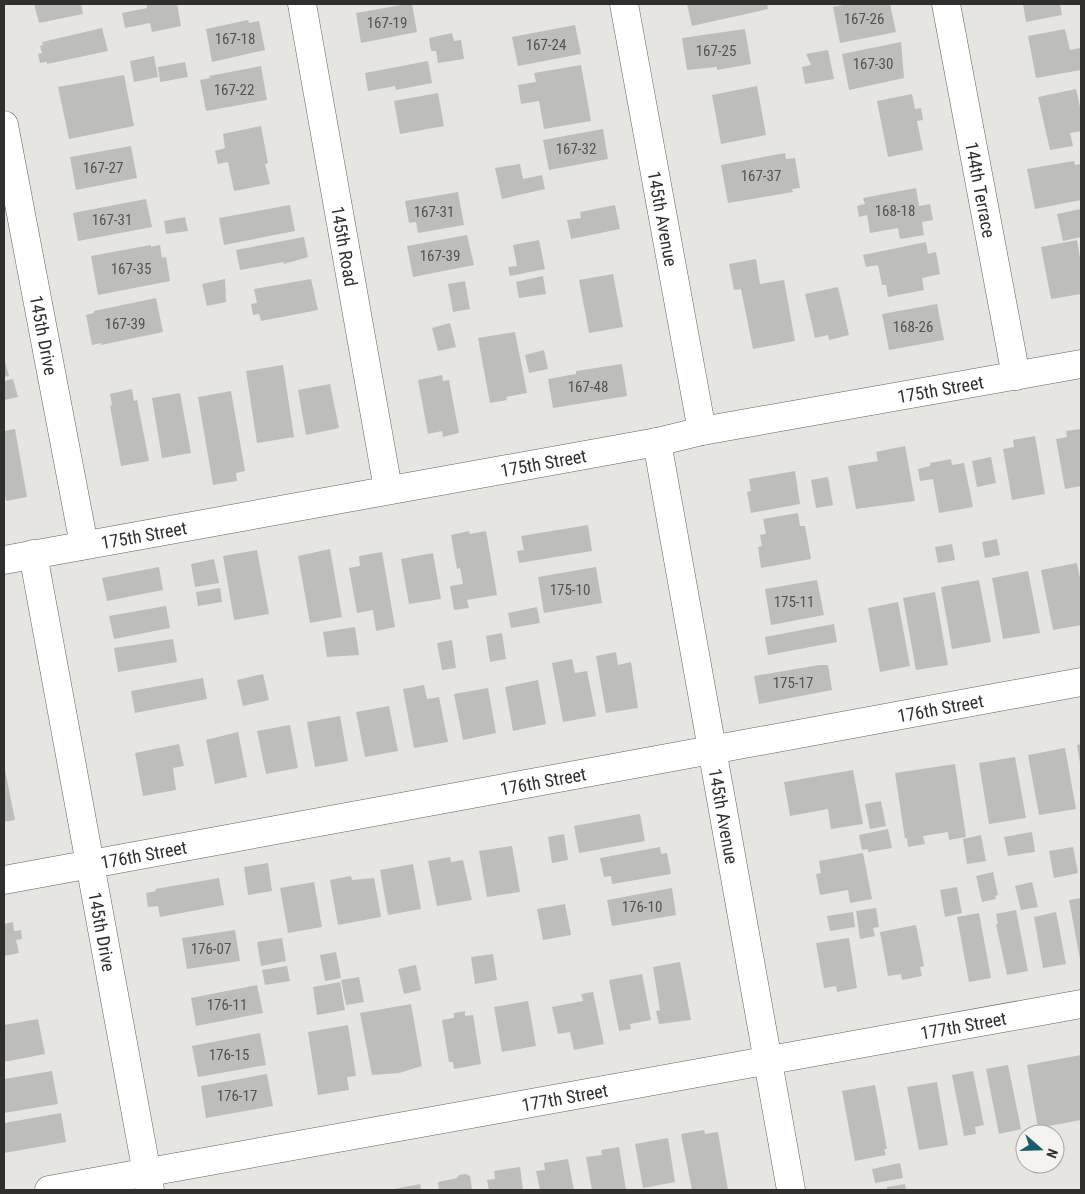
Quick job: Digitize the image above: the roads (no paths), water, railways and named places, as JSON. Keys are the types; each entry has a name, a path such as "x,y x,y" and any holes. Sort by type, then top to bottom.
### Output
{"street":[{"name":"145th Road","path":"302,4 388,489"},
{"name":"145th Avenue","path":"624,4 702,431"},
{"name":"144th Terrace","path":"946,4 1016,376"},
{"name":"145th Drive","path":"4,125 84,544"},
{"name":"175th Street","path":"4,560 388,489 657,442 702,431 1081,364"},
{"name":"145th Avenue","path":"657,442 711,752 791,1190"},
{"name":"145th Drive","path":"33,554 148,1182"},
{"name":"176th Street","path":"4,880 711,752 1081,682"},
{"name":"177th Street","path":"49,1190 148,1182 767,1062 1081,1004"}]}
